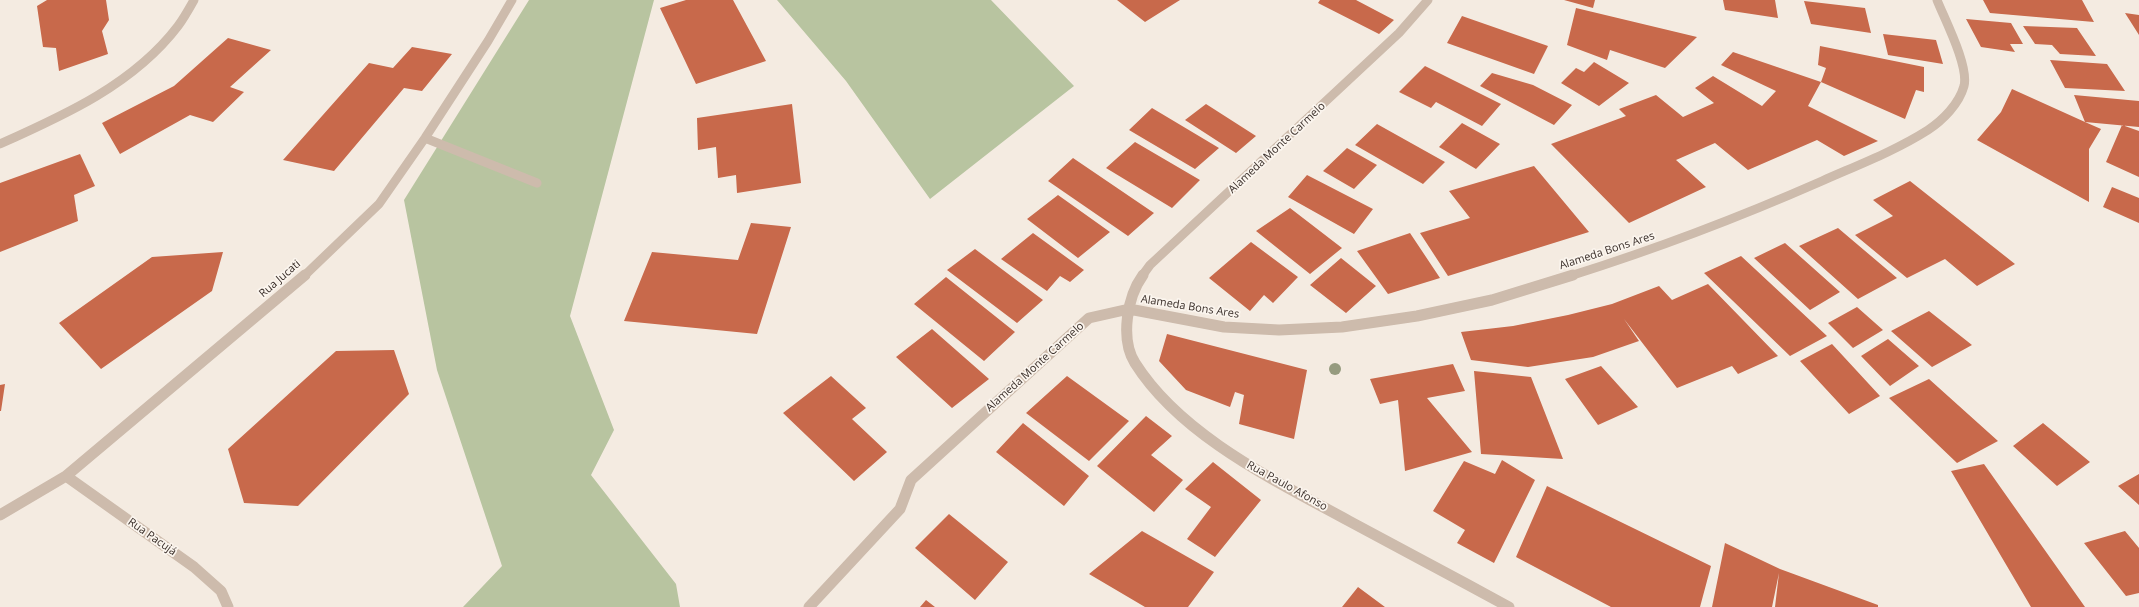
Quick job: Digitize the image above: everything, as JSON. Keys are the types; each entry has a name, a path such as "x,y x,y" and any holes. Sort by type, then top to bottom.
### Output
{"street":[{"path":"0,144 85,104 123,78 160,47 185,19 194,0"},
{"name":"Rua Jucati","path":"0,515 66,476 298,281 378,204 426,138 488,41 512,0"},
{"name":"Alameda Monte Carmelo","path":"809,607 900,509 911,480 1089,318 1129,309 1135,286 1150,265 1399,33 1428,0"},
{"name":"Alameda Bons Ares","path":"1129,309 1224,327 1280,330 1342,327 1417,316 1492,300 1648,251 1777,201 1893,150 1929,129 1951,110 1964,85 1961,57 1937,0"},
{"path":"426,138 537,183"},
{"name":"Rua Paulo Afonso","path":"1129,309 1126,333 1134,362 1156,391 1196,429 1260,473 1510,607"},
{"name":"Rua Pacujá","path":"66,476 194,567 221,591 228,607"}],"green space":[{"path":"529,0 654,0 570,316 614,430 591,475 676,584 680,607 463,607 502,566 437,370 404,200"},
{"path":"777,0 991,0 1074,86 930,199 846,81"}],"building":[{"path":"47,0 106,0 109,20 102,31 108,54 59,71 56,48 43,47 37,6"},
{"path":"686,0 733,0 766,61 696,84 660,8"},
{"path":"1117,0 1180,0 1145,22"},
{"path":"1320,0 1356,0 1394,20 1379,34 1318,3"},
{"path":"1564,0 1595,0 1593,8"},
{"path":"1723,0 1775,0 1778,18 1725,10"},
{"path":"1983,0 2082,0 2094,22 1990,13"},
{"path":"1804,1 1865,8 1871,33 1811,24"},
{"path":"1576,8 1697,37 1665,68 1610,50 1607,60 1567,45"},
{"path":"2125,13 2139,15 2139,35"},
{"path":"1462,16 1548,46 1534,74 1447,43"},
{"path":"1966,19 2011,23 2023,44 2010,44 2015,52 1981,47"},
{"path":"2023,26 2077,28 2096,56 2060,54 2052,45 2035,44"},
{"path":"1883,34 1936,40 1943,64 1888,55"},
{"path":"228,38 271,50 230,87 244,92 213,122 190,115 120,154 102,123 174,86"},
{"path":"1820,46 1924,67 1924,92 1916,90 1905,119 1821,82 1826,68 1818,65"},
{"path":"412,47 452,54 422,91 404,88 334,171 283,160 369,63 393,68"},
{"path":"1733,52 1821,82 1808,106 1878,141 1844,156 1817,140 1748,170 1715,143 1676,160 1706,187 1629,223 1551,144 1626,116 1619,109 1656,95 1683,117 1714,103 1695,88 1713,76 1762,106 1776,91 1721,65"},
{"path":"2050,60 2107,64 2125,91 2065,88"},
{"path":"1594,62 1629,83 1599,106 1561,83 1576,68 1584,72"},
{"path":"1425,66 1501,104 1482,126 1436,102 1431,108 1399,92"},
{"path":"1492,73 1533,85 1572,105 1554,125 1480,86"},
{"path":"2012,89 2101,129 2089,149 2089,202 1977,140 2001,112"},
{"path":"2074,95 2139,101 2139,127 2085,122"},
{"path":"792,104 801,183 737,193 736,175 718,178 716,147 698,150 697,118"},
{"path":"1206,104 1256,136 1236,153 1185,120"},
{"path":"1152,108 1219,148 1195,169 1129,130"},
{"path":"1462,123 1500,144 1476,169 1439,147"},
{"path":"1377,124 1445,162 1423,184 1355,145"},
{"path":"2122,125 2139,131 2139,177 2106,162"},
{"path":"1135,142 1200,180 1172,208 1106,168"},
{"path":"1347,148 1377,165 1354,189 1323,171"},
{"path":"80,154 95,186 74,195 78,221 0,252 0,183"},
{"path":"1073,158 1154,213 1128,236 1048,181"},
{"path":"1534,166 1589,232 1448,276 1420,233 1470,218 1449,191"},
{"path":"1307,175 1373,209 1354,234 1288,197"},
{"path":"1910,181 2015,264 1977,286 1945,259 1907,278 1855,235 1893,216 1873,200"},
{"path":"2112,187 2139,198 2139,223 2103,207"},
{"path":"1058,195 1110,232 1078,258 1027,219"},
{"path":"1290,208 1342,248 1310,274 1256,231"},
{"path":"751,223 791,227 757,334 624,321 652,252 738,260"},
{"path":"1838,228 1897,278 1858,299 1799,246"},
{"path":"1033,233 1084,270 1070,282 1060,276 1047,291 1001,259"},
{"path":"1410,233 1440,278 1388,294 1357,251"},
{"path":"1251,242 1298,277 1273,303 1264,295 1250,311 1209,278"},
{"path":"1785,243 1840,292 1810,310 1754,258"},
{"path":"975,249 1043,300 1017,323 947,270"},
{"path":"223,252 212,291 101,369 59,323 152,257"},
{"path":"1741,256 1827,336 1790,356 1704,273"},
{"path":"1341,258 1376,286 1346,313 1310,285"},
{"path":"946,277 1015,332 984,361 914,304"},
{"path":"1708,284 1778,356 1738,374 1732,366 1677,388 1624,319 1639,341 1593,357 1528,367 1471,360 1461,332 1513,326 1568,315 1612,304 1659,286 1672,300"},
{"path":"1857,307 1883,330 1853,348 1828,323"},
{"path":"1929,311 1972,345 1932,367 1891,331"},
{"path":"932,329 989,379 952,408 896,357"},
{"path":"1167,334 1307,370 1294,439 1239,424 1244,395 1235,392 1230,407 1186,390 1159,361"},
{"path":"1888,339 1919,366 1890,386 1861,356"},
{"path":"1832,344 1880,396 1849,414 1800,361"},
{"path":"394,350 409,394 298,506 244,503 228,449 336,351"},
{"path":"1453,364 1465,391 1427,398 1472,452 1405,471 1398,400 1380,404 1370,379"},
{"path":"1601,366 1638,407 1598,425 1565,379"},
{"path":"1474,371 1531,377 1563,459 1481,454"},
{"path":"831,376 866,408 852,419 887,452 854,481 783,413"},
{"path":"1067,376 1129,421 1089,461 1026,413"},
{"path":"1929,379 1998,441 1957,463 1889,398"},
{"path":"5,384 1,411 0,411 0,385"},
{"path":"1146,416 1172,436 1151,455 1183,480 1154,512 1097,466"},
{"path":"1023,423 1089,476 1064,506 996,452"},
{"path":"2043,423 2090,462 2057,486 2013,446"},
{"path":"1502,460 1535,480 1494,563 1457,543 1465,530 1433,511 1464,461 1495,474"},
{"path":"1213,462 1261,500 1215,557 1187,539 1211,507 1185,489"},
{"path":"1984,464 2085,607 2031,607 1951,471"},
{"path":"2139,474 2139,505 2118,486"},
{"path":"1547,486 1711,566 1700,607 1611,607 1516,557"},
{"path":"949,514 1008,562 975,600 915,548"},
{"path":"1142,531 1214,572 1188,607 1145,607 1089,574"},
{"path":"2125,531 2139,548 2139,593 2126,596 2084,543"},
{"path":"1725,543 1780,569 1878,605 1878,607 1775,607 1779,573 1772,607 1712,607"},
{"path":"1358,587 1385,607 1342,607"},
{"path":"926,600 935,607 920,607"}]}
